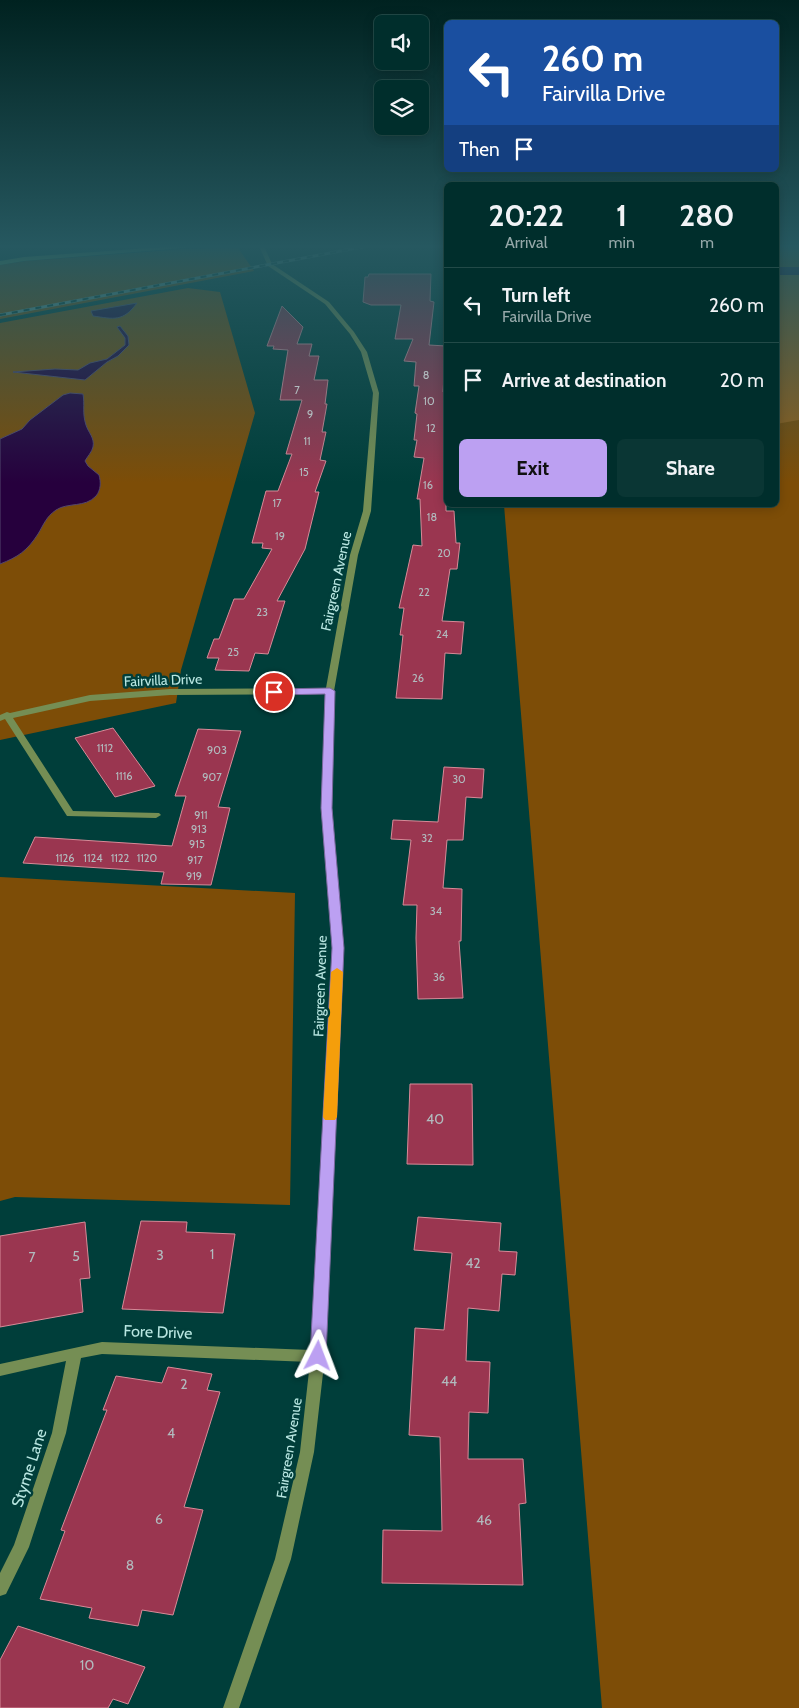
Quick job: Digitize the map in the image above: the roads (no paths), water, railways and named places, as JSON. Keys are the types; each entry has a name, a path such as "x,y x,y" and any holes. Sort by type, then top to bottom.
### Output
{"street":[{"name":"Fairgreen Avenue","path":"231,1708 283,1559 307,1452 318,1356 338,948 326,808 330,691 354,555 367,511 376,393 364,352 344,324"},
{"name":"Fairvilla Drive","path":"4,716 90,698 161,692 330,691"},
{"path":"4,716 70,814 156,816"},
{"name":"Fore Drive","path":"0,1370 102,1348 318,1356"},
{"name":"Styme Lane","path":"0,1589 21,1547 59,1433 75,1353"}]}
